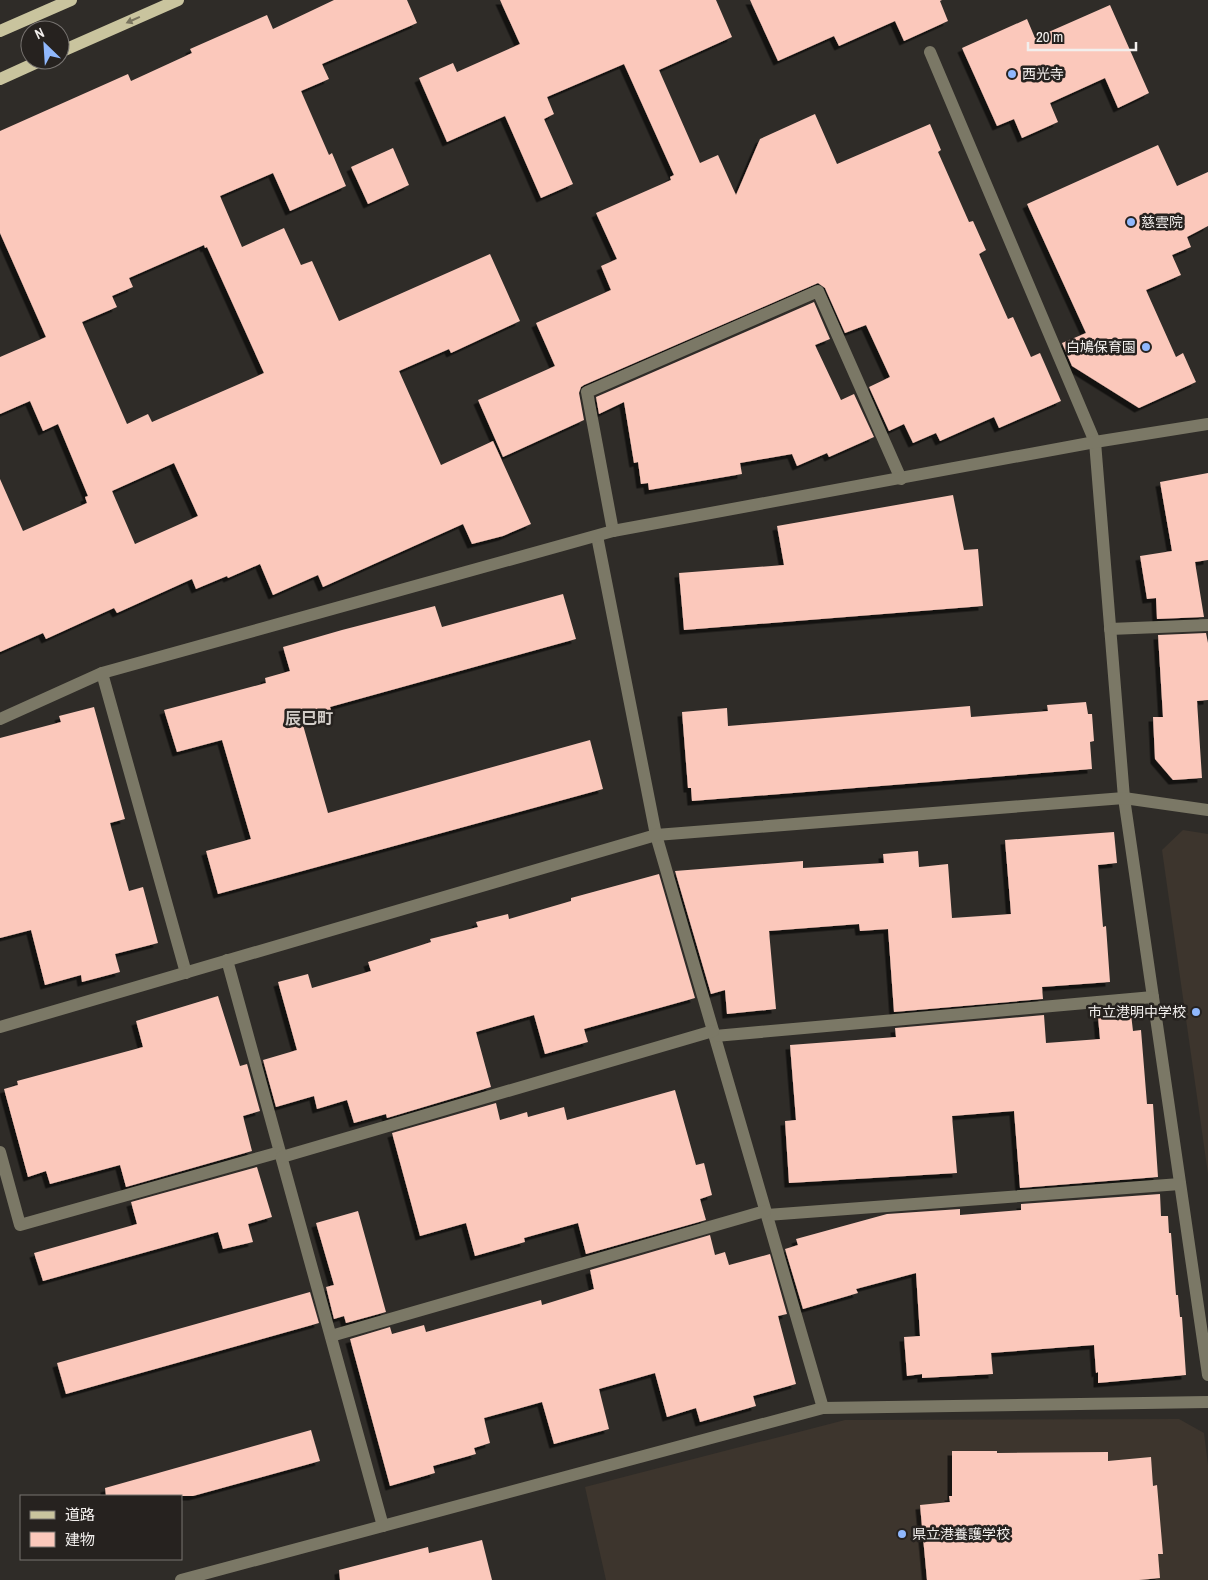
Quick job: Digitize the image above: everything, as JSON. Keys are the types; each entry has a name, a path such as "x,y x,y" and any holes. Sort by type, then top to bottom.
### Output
{"main road":[{"path":"0,32 71,0"},
{"path":"70,48 178,0"},
{"path":"0,78 20,69"}],"street":[{"path":"930,52 1095,442 1124,798 1208,1375"},
{"path":"613,531 587,392 818,291 901,479"},
{"path":"0,719 102,673 613,531 1095,442 1208,424"},
{"path":"597,536 656,835 823,1408"},
{"path":"1110,629 1208,625"},
{"path":"102,673 186,973"},
{"path":"0,1027 656,835 1124,798 1208,810"},
{"path":"227,960 383,1526"},
{"path":"0,1152 20,1224 281,1154 714,1033 1153,997"},
{"path":"331,1336 766,1213 1180,1184"},
{"path":"181,1580 823,1408 1208,1402"}],"shaded area":[{"name":"市立港明中学校","path":"1183,830 1208,834 1208,1174 1162,850"},
{"name":"県立港養護学校","path":"1179,1419 1204,1433 1208,1465 1208,1580 606,1580 585,1487 845,1420"}],"building":[{"path":"334,0 407,0 417,23 322,64 329,79 301,91 329,155 332,153 346,186 290,211 273,173 220,196 242,247 284,228 301,265 312,261 339,321 490,254 520,321 451,353 449,349 399,371 441,465 493,441 531,524 503,536 472,544 463,524 323,587 318,575 273,595 260,564 196,589 192,579 117,613 114,608 46,639 43,633 0,652 0,479 23,531 87,503 85,497 88,496 58,424 43,431 30,401 0,414 0,357 46,337 0,233 0,131 128,74 131,81 192,53 190,49 267,15 273,29","holes":["204,245 205,248 207,247 264,373 152,422 148,414 127,424 82,322 117,307 112,296 133,287 129,278","174,463 198,516 135,544 112,491"]},
{"path":"500,0 716,0 732,37 659,70 700,163 718,155 736,195 760,139 815,114 837,164 930,124 941,150 938,152 969,222 973,221 986,250 979,254 1008,319 1013,317 1031,357 1040,353 1061,401 999,428 994,417 940,441 936,433 913,443 904,424 889,431 869,387 890,377 866,325 845,333 825,288 818,283 584,385 579,393 584,420 503,457 478,400 555,366 536,323 611,290 601,266 617,259 596,213 671,180 670,177 674,175 624,64 547,97 554,114 544,119 573,184 541,198 505,116 447,142 419,78 453,63 457,72 520,44"},
{"path":"750,0 942,0 940,1 948,21 904,41 895,21 839,46 834,36 778,61"},
{"path":"1110,5 1149,93 1118,108 1105,78 1050,103 1058,122 1022,138 1014,119 997,126 962,48 1027,19 1035,38"},
{"path":"1158,145 1177,186 1208,172 1208,226 1187,237 1191,247 1172,255 1181,275 1146,290 1176,357 1183,353 1196,382 1139,408 1072,366 1062,343 1086,333 1027,204"},
{"path":"393,148 409,185 368,204 351,167"},
{"path":"814,302 830,339 815,345 841,400 854,394 874,437 829,457 827,453 797,466 792,454 740,463 742,474 649,490 648,483 641,484 638,462 634,463 624,402 599,414 596,397"},
{"path":"1208,473 1208,560 1195,562 1204,617 1157,619 1156,598 1147,599 1140,556 1172,551 1160,482"},
{"path":"953,495 964,550 978,549 983,606 684,630 679,573 784,565 777,526"},
{"path":"563,594 576,639 330,707 331,710 301,718 328,813 590,740 603,789 218,894 206,851 251,839 222,740 177,752 164,710 266,683 265,678 290,671 283,647 435,606 442,627"},
{"path":"1206,633 1208,643 1208,700 1197,701 1202,778 1173,780 1155,759 1153,717 1163,717 1158,635"},
{"path":"1086,702 1088,714 1092,714 1094,741 1090,742 1092,769 692,801 691,788 688,788 682,712 727,708 728,726 970,706 971,717 1048,711 1047,705"},
{"path":"94,707 125,819 110,823 129,891 143,887 158,943 115,954 120,972 82,982 81,975 45,985 31,930 0,938 0,738 61,722 59,716"},
{"path":"1114,832 1117,863 1098,865 1103,927 1106,926 1110,982 1042,987 1043,999 894,1012 888,929 860,931 859,924 769,931 776,1009 727,1014 725,990 711,994 675,871 803,861 803,868 884,863 883,854 918,851 919,867 948,864 952,918 1011,914 1005,840"},
{"path":"659,874 695,998 584,1029 588,1042 545,1054 534,1015 476,1032 491,1087 387,1118 386,1114 354,1123 347,1100 317,1109 314,1096 276,1107 263,1060 297,1050 278,982 308,974 312,988 371,971 368,962 431,942 430,939 478,927 476,922 508,914 509,919 571,901 571,898"},
{"path":"218,996 240,1066 247,1064 260,1111 243,1116 252,1151 126,1187 120,1165 50,1184 46,1171 28,1177 4,1089 18,1085 17,1081 143,1047 136,1021"},
{"path":"1131,1014 1133,1031 1141,1030 1147,1104 1153,1104 1158,1177 1020,1188 1014,1111 952,1116 957,1173 789,1183 785,1121 796,1120 790,1045 896,1037 895,1028 1044,1015 1046,1043 1100,1039 1098,1017"},
{"path":"675,1090 696,1165 704,1163 712,1195 700,1199 706,1220 586,1254 578,1223 524,1238 525,1242 475,1256 466,1223 420,1236 392,1133 496,1103 500,1120 527,1112 528,1117 564,1107 567,1120"},
{"path":"257,1167 272,1217 248,1224 253,1242 223,1249 218,1232 43,1281 34,1253 137,1224 131,1202"},
{"path":"1160,1194 1161,1216 1168,1216 1169,1233 1171,1233 1176,1295 1178,1295 1180,1317 1182,1317 1186,1375 1098,1383 1094,1345 991,1353 993,1374 922,1378 922,1374 907,1376 904,1337 920,1336 916,1273 856,1289 858,1293 803,1309 785,1249 798,1245 796,1239 887,1214 960,1209 960,1215 1021,1210 1021,1204"},
{"path":"358,1211 386,1312 346,1323 344,1316 334,1319 326,1287 334,1285 316,1223"},
{"path":"710,1235 715,1255 725,1252 729,1265 770,1254 787,1314 778,1316 796,1384 753,1396 756,1406 700,1422 696,1408 667,1417 655,1373 599,1389 609,1429 554,1444 542,1402 484,1418 490,1443 474,1448 476,1454 433,1466 435,1473 390,1486 350,1339 390,1327 392,1334 424,1325 426,1332 541,1300 542,1305 594,1289 590,1270"},
{"path":"310,1292 319,1323 66,1394 57,1363"},
{"path":"311,1430 320,1461 193,1496 106,1495 105,1488"},
{"path":"952,1451 997,1451 997,1453 1108,1452 1108,1461 1151,1457 1153,1486 1157,1485 1163,1554 1158,1554 1160,1578 1139,1580 927,1580 920,1505 950,1502 949,1496 952,1496"},
{"path":"482,1540 492,1580 340,1580 339,1570 428,1547 429,1553"}],"place":[{"name":"西光寺","path":"1012,74"},
{"name":"慈雲院","path":"1131,222"},
{"name":"白鳩保育園","path":"1146,347"},
{"name":"市立港明中学校","path":"1196,1012"},
{"name":"県立港養護学校","path":"902,1534"}],"district":[{"name":"辰巳町","path":"309,718"}]}
